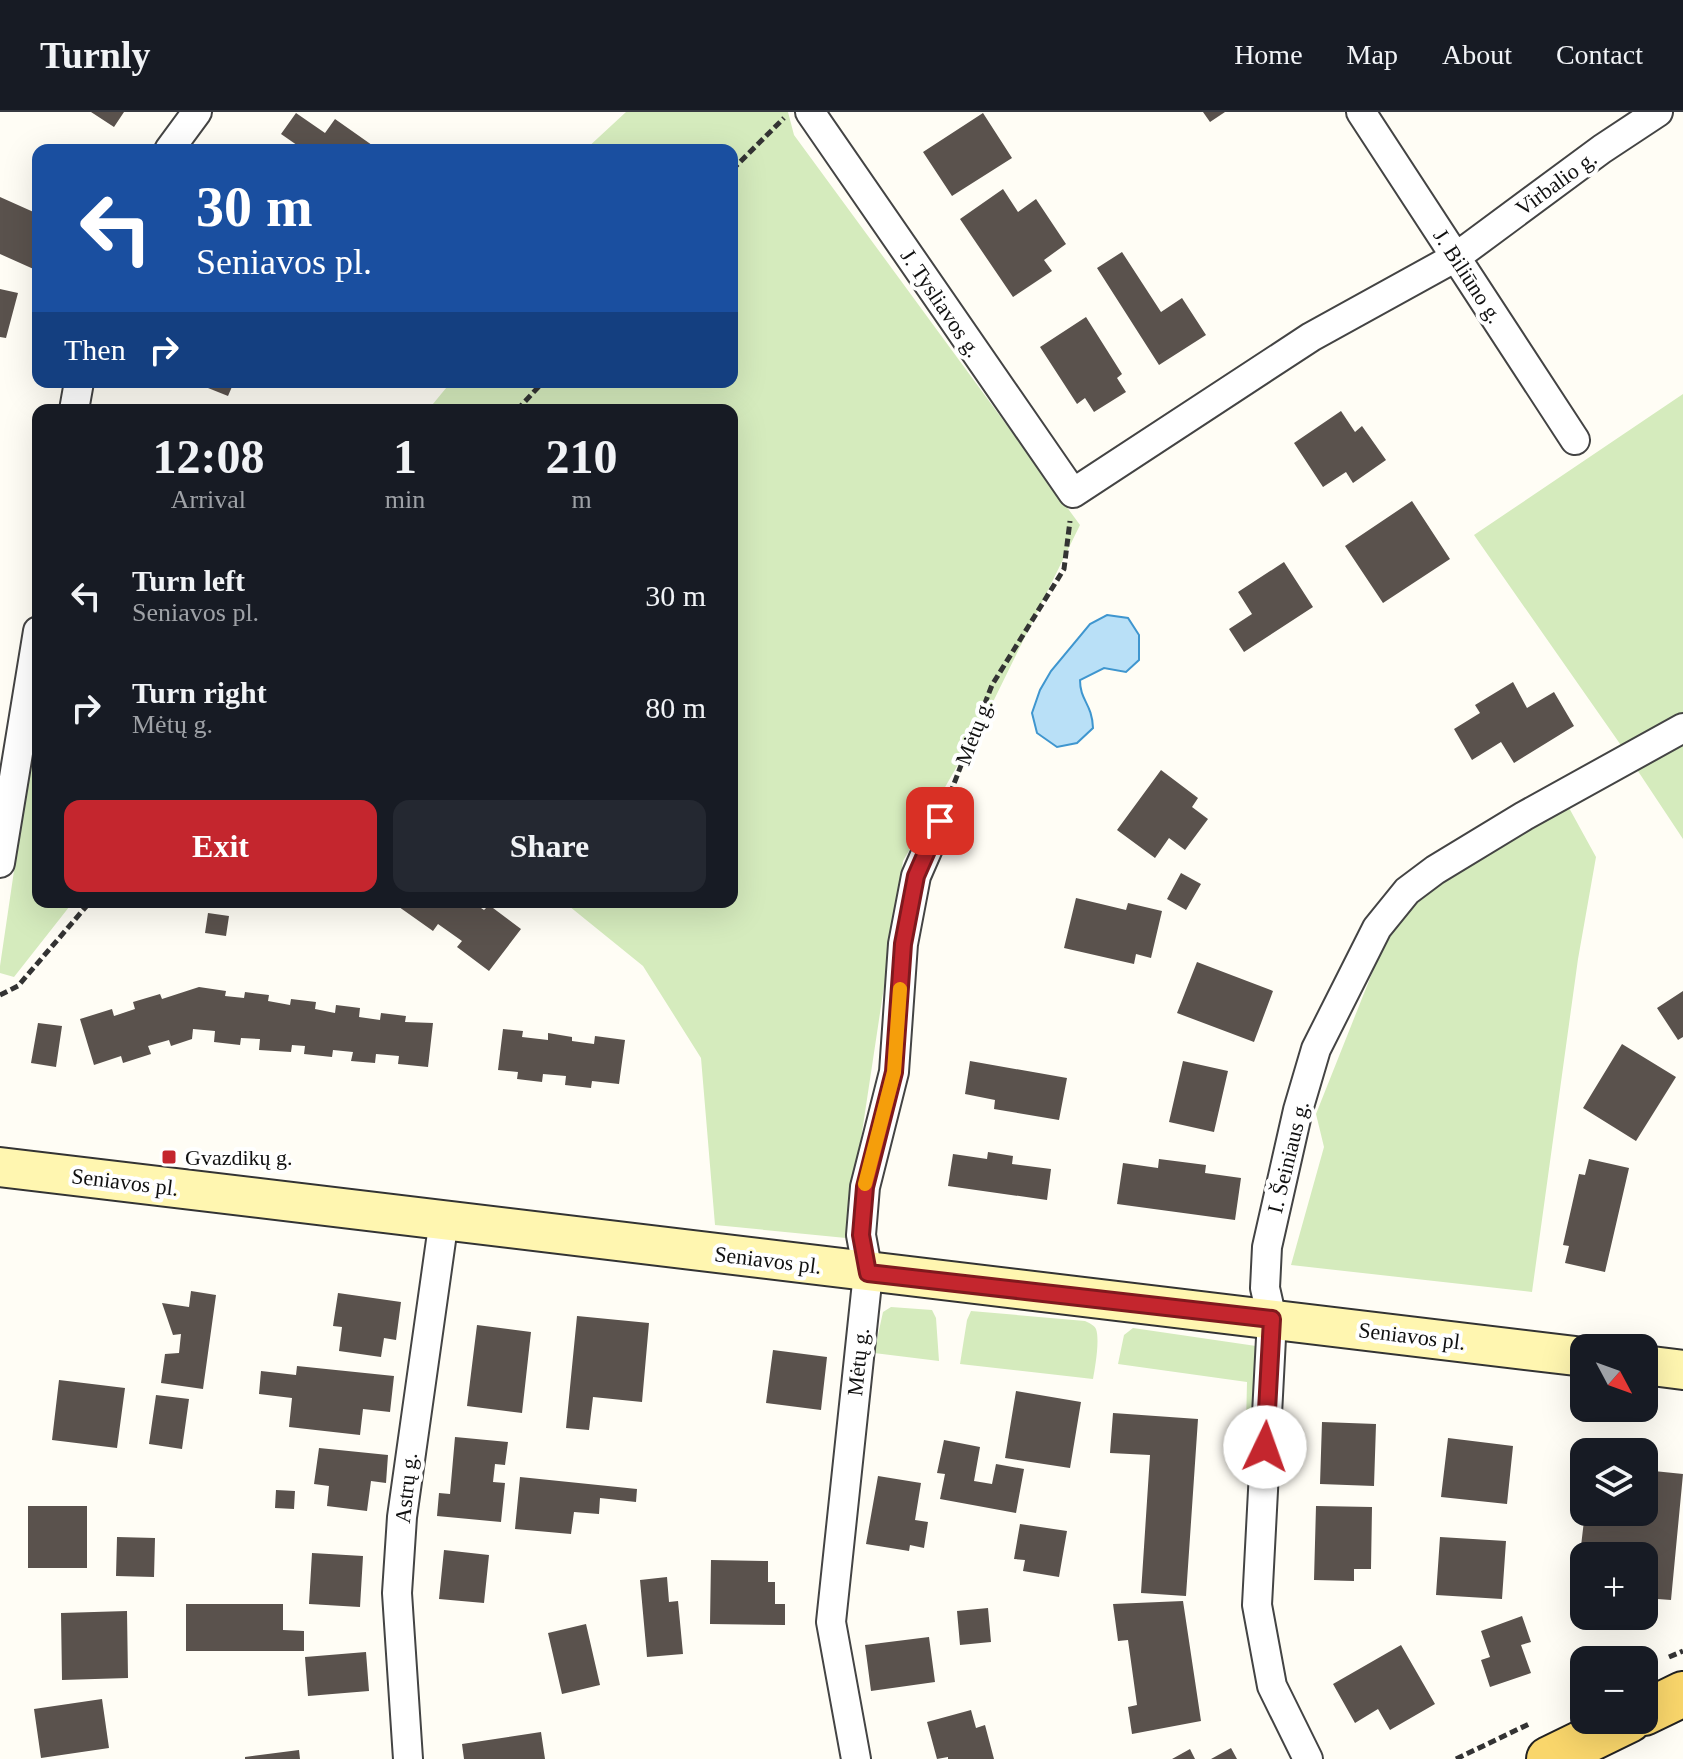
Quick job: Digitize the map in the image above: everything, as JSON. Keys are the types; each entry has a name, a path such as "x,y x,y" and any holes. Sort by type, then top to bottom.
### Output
{"main road":[{"name":"Seniavos pl.","path":"0,1167 1570,1355"},
{"path":"1658,1367 1683,1370"},
{"path":"1658,1706 1683,1694"},
{"path":"1545,1739 1570,1733"}],"street":[{"path":"173,144 197,112"},
{"name":"J. Tysliavos g.","path":"810,112 1073,493"},
{"name":"J. Biliūno g.","path":"1361,112 1575,440"},
{"name":"Virbalio g.","path":"1456,257 1602,149 1658,112"},
{"path":"1073,493 1311,337 1456,257"},
{"path":"0,863 32,668"},
{"name":"I. Šeiniaus g.","path":"1308,1759 1272,1686 1257,1605 1272,1319 1265,1288 1267,1247 1298,1110 1316,1049 1377,928 1407,891 1435,870 1524,816 1683,728"},
{"name":"Mėtų g.","path":"856,1759 831,1622 868,1273 861,1235 865,1187 894,1072 903,944 916,876 940,821"},
{"name":"Astrų g.","path":"408,1759 397,1593 402,1517 444,1219"}],"path":[{"path":"738,164 790,112"},
{"path":"523,404 537,388"},
{"name":"Mėtų g.","path":"940,821 992,685 1064,569 1073,493"},
{"path":"0,995 18,986 85,908"},
{"path":"1456,1759 1545,1739"}],"green space":[{"path":"626,112 788,112 794,135 1080,525 989,710 903,861 846,1238 715,1225 701,1058 643,966 571,908 738,908 738,404 433,404 446,388 738,388 738,144 591,144"},
{"path":"1683,394 1683,839 1474,535"},
{"path":"32,749 32,908 68,908 14,977 0,973"},
{"path":"1568,806 1596,857 1578,959 1532,1292 1291,1265 1324,1147 1316,1114 1388,933 1430,887"},
{"path":"891,1307 932,1310 936,1318 939,1361 874,1353 883,1312"},
{"path":"971,1311 1090,1323 1096,1329 1098,1340 1093,1379 960,1364"},
{"path":"1133,1328 1256,1346 1262,1351 1254,1417 1246,1426 1247,1382 1118,1364 1124,1335"}],"water":[{"path":"1107,615 1128,618 1139,635 1139,660 1126,672 1104,668 1080,680 1093,728 1077,743 1057,747 1037,733 1032,713 1040,690 1051,671 1090,624"}],"building":[{"path":"91,112 124,112 114,127"},
{"path":"1203,112 1225,112 1210,122"},
{"path":"296,113 325,133 335,119 370,144 295,144 281,134"},
{"path":"983,113 1012,158 952,196 923,152"},
{"path":"1003,189 1018,212 1036,199 1066,244 1044,260 1052,271 1013,297 960,219"},
{"path":"0,197 32,211 32,268 0,254"},
{"path":"1122,252 1161,312 1182,298 1206,335 1159,365 1097,268"},
{"path":"0,289 18,293 6,338 0,337"},
{"path":"1086,317 1122,374 1117,378 1126,392 1094,412 1085,398 1077,404 1040,347"},
{"path":"208,388 231,388 228,396"},
{"path":"1341,411 1355,432 1362,426 1386,460 1353,483 1346,472 1323,487 1294,443"},
{"path":"1412,501 1450,559 1383,603 1345,546"},
{"path":"1284,562 1313,607 1244,652 1229,629 1252,614 1238,592"},
{"path":"1513,682 1527,708 1554,692 1574,726 1514,763 1501,742 1472,760 1454,729 1480,713 1475,705"},
{"path":"1161,770 1198,798 1192,807 1208,819 1185,850 1169,838 1155,858 1117,830"},
{"path":"1181,873 1201,884 1186,910 1167,899"},
{"path":"1076,898 1126,910 1128,903 1162,911 1151,958 1136,954 1134,964 1064,948"},
{"path":"400,908 493,908 521,929 489,971 457,947 462,941 438,924 433,931"},
{"path":"208,913 229,916 226,936 205,933"},
{"path":"1197,962 1273,991 1254,1042 1177,1013"},
{"path":"199,987 226,991 225,996 244,998 245,992 269,995 268,1001 290,1005 291,999 316,1002 315,1009 335,1013 336,1005 360,1008 359,1017 380,1020 381,1013 406,1016 405,1022 433,1023 428,1067 398,1064 399,1056 376,1054 375,1063 351,1061 353,1052 333,1050 332,1057 304,1054 305,1046 292,1045 291,1052 259,1050 260,1039 241,1038 240,1045 214,1042 215,1031 193,1029 192,1039 171,1046 169,1040 148,1046 151,1054 123,1063 121,1056 94,1065 80,1019 112,1009 114,1016 135,1009 133,1002 160,994 162,999"},
{"path":"1683,991 1683,1037 1678,1040 1657,1008"},
{"path":"38,1023 62,1026 56,1067 31,1063"},
{"path":"503,1029 523,1031 522,1037 548,1040 548,1033 594,1044 595,1036 625,1040 619,1084 592,1081 591,1088 565,1085 566,1076 543,1074 542,1082 517,1079 518,1072 498,1070"},
{"path":"1622,1044 1676,1077 1636,1141 1583,1108"},
{"path":"970,1061 1067,1078 1059,1120 994,1109 995,1100 965,1094"},
{"path":"1183,1061 1228,1071 1214,1132 1169,1122"},
{"path":"988,1152 1013,1156 1012,1164 1051,1169 1047,1200 948,1186 953,1154 987,1159"},
{"path":"1159,1159 1206,1165 1205,1173 1241,1178 1235,1220 1117,1204 1123,1163 1158,1168"},
{"path":"1589,1159 1629,1168 1605,1272 1565,1263 1569,1246 1563,1245 1579,1174 1585,1175"},
{"path":"191,1291 216,1295 203,1389 161,1383 165,1354 179,1353 181,1334 173,1335 162,1303 189,1307"},
{"path":"338,1293 401,1302 396,1340 384,1338 381,1357 339,1351 342,1327 333,1326"},
{"path":"577,1316 649,1323 642,1402 593,1397 589,1430 566,1428"},
{"path":"477,1325 531,1332 522,1413 467,1406"},
{"path":"773,1350 827,1357 821,1410 766,1403"},
{"path":"297,1366 394,1376 390,1412 363,1409 360,1435 289,1427 292,1398 259,1394 261,1371 296,1375"},
{"path":"59,1380 125,1388 117,1448 52,1440"},
{"path":"1016,1391 1081,1402 1070,1468 1005,1458"},
{"path":"156,1395 189,1399 182,1449 149,1444"},
{"path":"1113,1413 1198,1419 1186,1596 1141,1593 1150,1455 1110,1453"},
{"path":"1322,1422 1376,1424 1374,1486 1320,1484"},
{"path":"455,1437 508,1442 505,1465 495,1464 493,1482 505,1483 501,1522 437,1516 439,1493 450,1494"},
{"path":"1448,1438 1513,1446 1507,1504 1441,1497"},
{"path":"944,1440 980,1447 974,1481 992,1484 996,1464 1024,1469 1016,1513 940,1499 945,1474 937,1473"},
{"path":"319,1448 388,1455 386,1483 371,1481 367,1511 327,1506 329,1486 314,1484"},
{"path":"1658,1471 1683,1474 1671,1600 1658,1599 1658,1542 1581,1542 1583,1526 1658,1526"},
{"path":"878,1476 921,1483 915,1520 928,1522 924,1548 910,1545 909,1551 866,1544"},
{"path":"520,1477 637,1489 636,1502 600,1498 599,1514 574,1512 571,1534 515,1529"},
{"path":"276,1490 295,1491 294,1509 275,1508"},
{"path":"28,1506 87,1506 87,1568 28,1568"},
{"path":"1316,1506 1372,1507 1371,1569 1354,1569 1354,1581 1314,1580"},
{"path":"1020,1524 1067,1531 1059,1577 1023,1571 1025,1560 1014,1559"},
{"path":"117,1537 155,1538 154,1577 116,1576"},
{"path":"1440,1537 1506,1541 1502,1599 1436,1595"},
{"path":"444,1550 489,1555 484,1603 439,1599"},
{"path":"312,1553 363,1556 360,1607 309,1604"},
{"path":"711,1560 768,1561 768,1582 775,1582 775,1604 785,1604 785,1625 710,1624"},
{"path":"667,1577 669,1602 678,1601 683,1654 647,1657 640,1580"},
{"path":"1183,1601 1201,1721 1132,1734 1128,1707 1137,1705 1128,1640 1118,1641 1113,1604"},
{"path":"186,1604 283,1604 283,1630 304,1631 304,1651 186,1651"},
{"path":"988,1608 991,1642 960,1645 957,1611"},
{"path":"127,1611 128,1678 62,1680 61,1613"},
{"path":"1522,1616 1531,1642 1521,1645 1531,1673 1490,1687 1481,1660 1490,1657 1481,1631"},
{"path":"586,1624 600,1685 562,1694 548,1633"},
{"path":"929,1637 935,1682 871,1691 865,1645"},
{"path":"1401,1645 1435,1704 1390,1730 1378,1709 1355,1723 1333,1684"},
{"path":"366,1652 369,1691 308,1696 305,1657"},
{"path":"102,1699 109,1748 41,1758 34,1709"},
{"path":"971,1710 976,1728 985,1725 994,1759 937,1759 927,1722"},
{"path":"541,1732 545,1759 464,1759 462,1744"},
{"path":"1231,1748 1237,1759 1211,1759"},
{"path":"1190,1749 1195,1759 1172,1759"},
{"path":"299,1750 300,1759 245,1759 245,1757"}],"slow traffic":[{"path":"865,1184 894,1072 900,989"}],"place":[{"name":"Gvazdikų g.","path":"169,1157"}],"route":[{"path":"940,821 916,876 903,944 894,1072 865,1187 861,1235 868,1273 1272,1319 1265,1447"}]}
